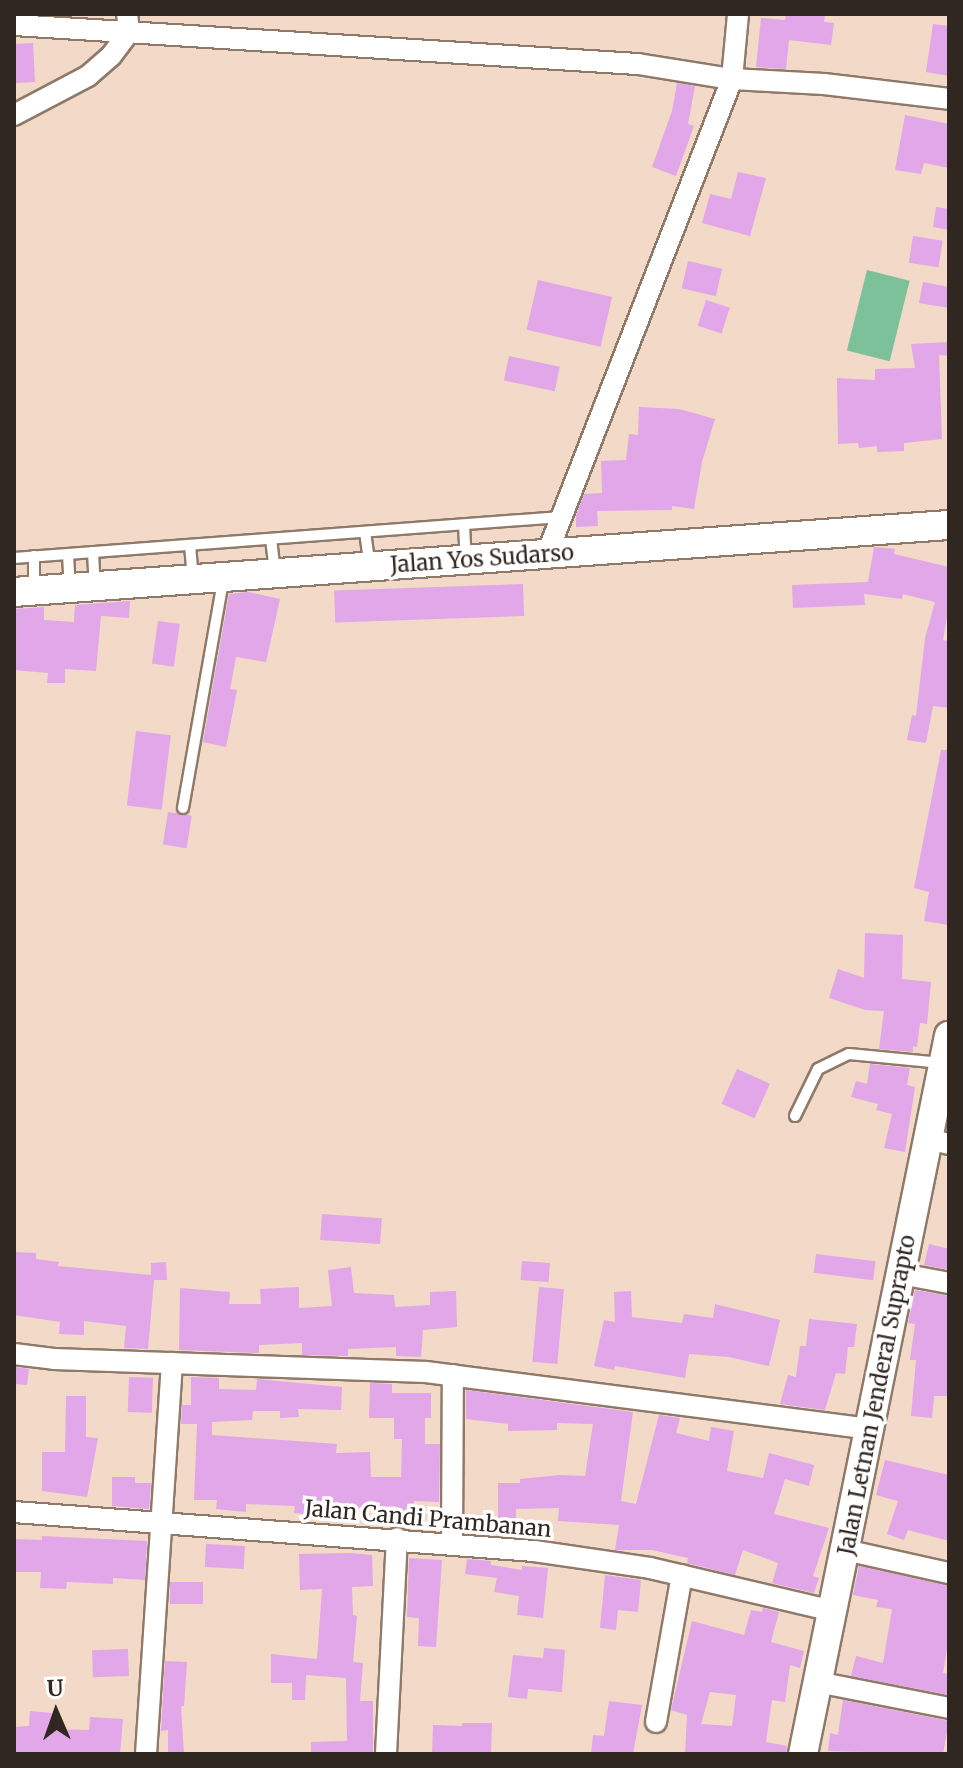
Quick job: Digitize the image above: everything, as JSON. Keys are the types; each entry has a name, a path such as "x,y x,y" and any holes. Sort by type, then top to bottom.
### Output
{"main road":[{"name":"Jalan Yos Sudarso","path":"24,591 949,525"},
{"name":"Jalan Letnan Jenderal Suprapto","path":"803,1754 833,1611 859,1553 869,1429 901,1274 939,1141 946,1050"}],"street":[{"path":"547,554 732,79 738,14"},
{"path":"14,115 88,76 111,56 128,23"},
{"path":"14,25 128,23 638,64 732,79 824,84 949,99"},
{"path":"901,1274 949,1283"},
{"path":"14,1354 453,1375 869,1429"},
{"path":"146,1754 172,1363"},
{"path":"452,1543 453,1375"},
{"name":"Jalan Candi Prambanan","path":"14,1512 397,1538 534,1551 682,1575 833,1611"},
{"path":"386,1754 397,1538"},
{"path":"859,1553 949,1573"},
{"path":"656,1722 682,1575"},
{"path":"817,1682 949,1708"}],"lane":[{"path":"14,558 563,517"},
{"path":"464,525 466,561"},
{"path":"365,532 370,568"},
{"path":"271,539 275,574"},
{"path":"190,545 193,580"},
{"path":"83,587 93,552"},
{"path":"68,554 83,587"},
{"path":"24,591 34,556"},
{"path":"183,808 223,578"},
{"path":"795,1116 818,1069 849,1054 946,1050"}],"green space":[{"path":"867,270 910,281 890,361 847,351"}],"building":[{"path":"786,14 825,14 824,22 834,23 831,45 789,40 786,69 756,67 761,18 785,20"},
{"path":"933,24 949,26 949,76 926,72"},
{"path":"33,43 35,82 16,83 14,44"},
{"path":"677,83 695,86 688,124 694,126 676,176 652,167 672,111"},
{"path":"905,115 949,124 949,168 924,163 921,174 895,170"},
{"path":"738,172 766,178 750,236 702,223 710,194 731,199"},
{"path":"936,207 949,209 949,230 933,227"},
{"path":"913,236 943,241 938,267 909,263"},
{"path":"688,261 722,269 716,296 682,288"},
{"path":"538,280 612,297 601,347 527,330"},
{"path":"923,282 949,287 949,308 919,303"},
{"path":"706,300 730,308 721,333 698,326"},
{"path":"949,342 949,356 939,355 942,439 904,443 904,451 877,452 877,446 859,448 858,443 838,444 837,378 875,380 875,369 915,368 911,344"},
{"path":"509,356 560,367 555,391 504,380"},
{"path":"639,407 679,409 715,419 702,462 694,509 672,506 672,510 597,511 598,526 576,527 576,516 584,494 602,493 601,461 626,460 629,434 638,435"},
{"path":"874,547 895,549 894,554 949,567 949,605 943,640 949,641 949,708 933,706 926,743 907,740 912,715 916,716 925,638 935,602 903,594 902,599 864,594 865,605 793,608 792,585 868,582"},
{"path":"523,584 524,616 335,623 334,591"},
{"path":"248,592 280,599 266,662 236,657 230,689 237,690 226,747 203,742 229,594"},
{"path":"130,601 129,618 101,616 96,671 65,669 65,683 47,683 48,673 14,670 14,609 44,607 44,620 74,622 75,605"},
{"path":"158,621 180,624 174,667 152,664"},
{"path":"136,731 171,735 162,810 127,805"},
{"path":"941,750 949,750 949,925 924,921 929,892 914,888"},
{"path":"168,812 192,816 187,848 163,845"},
{"path":"865,933 903,935 902,979 931,982 927,1024 920,1023 917,1047 913,1046 913,1052 879,1049 884,1011 865,1010 829,998 838,969 864,978"},
{"path":"870,1064 910,1068 907,1085 915,1087 905,1152 884,1148 892,1114 876,1110 878,1104 851,1097 856,1081 867,1084"},
{"path":"737,1069 770,1084 754,1118 722,1104"},
{"path":"322,1214 382,1218 380,1244 320,1240"},
{"path":"929,1244 949,1249 949,1270 924,1265"},
{"path":"14,1252 36,1253 36,1259 59,1262 58,1266 151,1275 151,1263 166,1262 167,1280 154,1280 148,1349 124,1348 126,1326 84,1321 84,1335 59,1334 60,1322 14,1315"},
{"path":"816,1254 876,1261 873,1280 814,1273"},
{"path":"522,1261 550,1263 549,1282 521,1280"},
{"path":"351,1267 354,1293 394,1295 395,1307 430,1305 430,1292 456,1291 457,1327 423,1330 421,1357 396,1356 396,1347 348,1349 348,1356 302,1355 302,1343 259,1345 259,1353 179,1350 180,1288 230,1292 229,1304 261,1304 260,1289 299,1287 299,1308 332,1306 328,1270"},
{"path":"539,1287 564,1289 557,1364 532,1362"},
{"path":"915,1290 949,1296 949,1396 934,1396 932,1418 911,1416 916,1360 910,1360 915,1324 908,1323"},
{"path":"631,1291 632,1317 682,1323 684,1314 713,1318 715,1304 780,1320 769,1366 729,1357 689,1354 685,1378 615,1366 614,1370 594,1366 604,1320 615,1322 614,1292"},
{"path":"809,1319 857,1324 854,1347 848,1347 845,1374 836,1373 825,1410 780,1404 788,1375 796,1377 800,1346 806,1346"},
{"path":"14,1367 29,1369 27,1385 14,1384"},
{"path":"129,1377 153,1378 152,1413 128,1412"},
{"path":"191,1377 219,1378 219,1389 256,1390 257,1379 342,1387 341,1410 298,1409 299,1417 280,1418 280,1411 253,1411 252,1420 212,1422 212,1435 337,1444 336,1453 370,1452 371,1477 401,1477 402,1439 394,1439 394,1418 369,1418 370,1383 392,1384 392,1393 431,1393 431,1418 425,1418 425,1444 440,1444 439,1502 414,1501 414,1527 404,1527 396,1525 396,1506 338,1508 338,1520 318,1520 318,1515 294,1513 295,1506 246,1504 246,1512 216,1509 217,1500 194,1500 197,1424 181,1424 182,1405 191,1405"},
{"path":"466,1390 633,1412 621,1501 636,1504 659,1415 680,1418 676,1433 709,1441 711,1427 734,1431 727,1471 763,1478 769,1453 814,1465 809,1486 785,1479 774,1514 829,1528 813,1576 819,1578 814,1593 772,1583 778,1563 743,1550 735,1575 687,1563 688,1558 652,1550 615,1550 619,1525 558,1521 559,1508 516,1509 516,1528 498,1528 498,1483 520,1483 520,1479 560,1475 585,1476 593,1424 557,1423 557,1430 508,1431 508,1424 466,1419"},
{"path":"66,1396 86,1396 86,1437 98,1438 87,1497 42,1491 42,1452 65,1452"},
{"path":"885,1460 949,1475 949,1541 908,1530 904,1540 887,1534 898,1501 876,1495"},
{"path":"112,1477 135,1477 135,1483 151,1483 149,1509 112,1506"},
{"path":"42,1536 147,1541 145,1580 113,1578 113,1584 67,1582 66,1589 40,1588 41,1572 14,1572 14,1539 42,1540"},
{"path":"206,1544 245,1546 244,1569 205,1567"},
{"path":"299,1554 372,1555 373,1586 352,1587 353,1615 357,1616 353,1662 363,1663 360,1701 373,1701 373,1754 311,1754 311,1742 347,1741 346,1678 306,1675 305,1700 292,1700 292,1683 271,1683 271,1654 317,1659 322,1589 300,1590"},
{"path":"409,1558 442,1560 436,1647 418,1646 419,1618 407,1617"},
{"path":"467,1559 491,1561 491,1565 522,1570 522,1566 548,1568 543,1618 517,1615 519,1596 494,1592 497,1578 465,1574"},
{"path":"859,1566 949,1586 949,1637 943,1673 949,1674 949,1695 851,1676 856,1656 883,1663 892,1609 876,1607 878,1600 853,1595"},
{"path":"605,1575 641,1580 638,1612 618,1610 616,1630 600,1628"},
{"path":"170,1582 203,1582 203,1604 170,1604"},
{"path":"763,1608 779,1612 771,1642 804,1651 800,1668 790,1665 785,1702 772,1700 766,1742 787,1746 786,1754 685,1754 687,1715 671,1710 692,1621 744,1635 751,1610 762,1612","holes":["710,1692 736,1695 732,1726 701,1724"]},
{"path":"544,1648 565,1650 562,1692 528,1689 527,1699 508,1697 513,1655 543,1658"},
{"path":"128,1649 129,1676 93,1677 92,1650"},
{"path":"165,1661 187,1662 184,1706 181,1706 184,1754 168,1754 168,1730 161,1731"},
{"path":"843,1700 949,1721 943,1754 828,1751 830,1733 838,1735"},
{"path":"609,1701 642,1705 633,1754 591,1754 593,1735 604,1736"},
{"path":"30,1711 52,1713 50,1729 89,1730 90,1717 123,1719 120,1754 14,1754 14,1727 29,1726"},
{"path":"462,1723 492,1723 491,1754 432,1754 433,1725 462,1726"}]}
